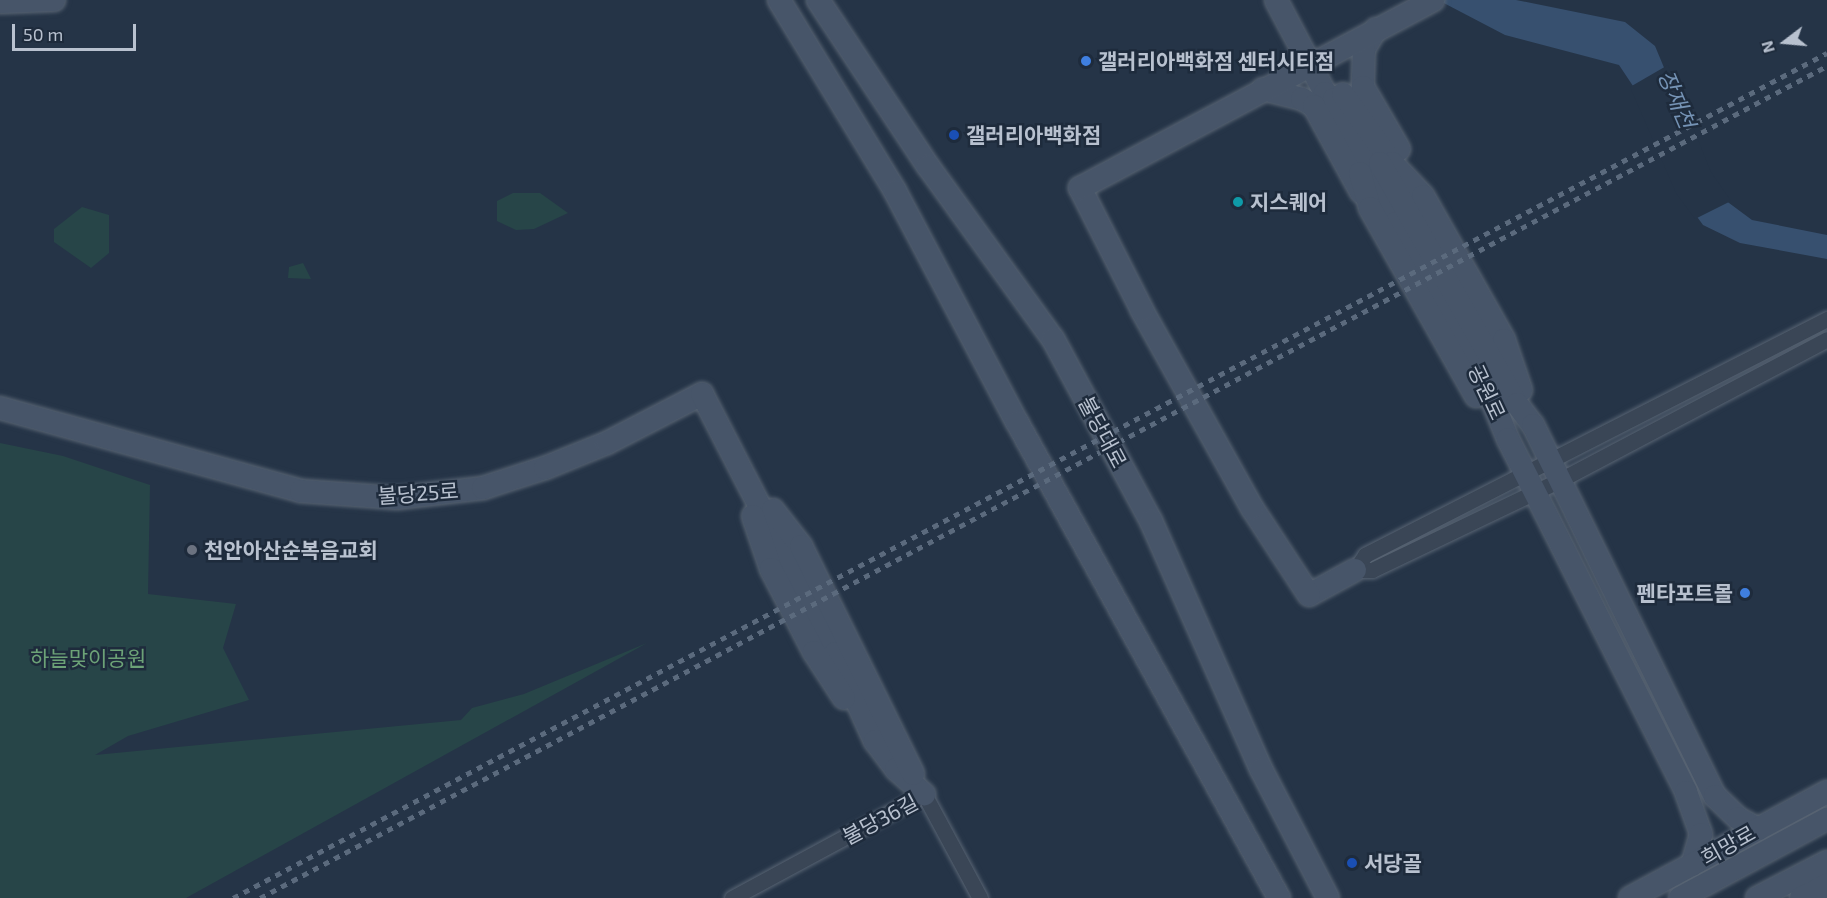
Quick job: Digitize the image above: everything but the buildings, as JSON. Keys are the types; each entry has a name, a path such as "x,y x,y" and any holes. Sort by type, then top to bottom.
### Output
{"street":[{"path":"0,2 54,0"},
{"name":"불당대로","path":"818,0 840,36 1053,339 1150,520 1268,784 1328,898"},
{"path":"839,0 840,36"},
{"name":"공원로","path":"1276,0 1317,61 1517,405 1533,425 1706,778 1725,808 1758,829"},
{"name":"공원로","path":"1294,0 1317,61"},
{"path":"1432,0 1080,188 1142,310 1240,487 1309,595 1355,570 1372,570 1530,483 1827,339"},
{"path":"780,4 896,190 1017,422 1278,898"},
{"path":"1376,29 1364,49 1363,87 1504,340 1533,425"},
{"path":"1263,89 1302,99 1314,106 1452,359 1508,439"},
{"path":"1370,208 1356,159 1327,104 1334,93 1392,163 1423,196"},
{"name":"공원로","path":"1334,93 1334,99 1395,223 1487,388 1508,439 1686,792 1701,834 1692,865"},
{"path":"1556,471 1827,319"},
{"name":"불당25로","path":"0,408 301,491 397,498 483,488 545,468 607,443 702,394 744,474"},
{"path":"744,474 835,653 875,741 896,769 924,794"},
{"path":"744,474 801,546 924,794"},
{"name":"희망로","path":"1630,898 1827,792"},
{"name":"불당36길","path":"732,898 924,794 980,898"},
{"name":"희망로","path":"1680,898 1827,819"},
{"path":"1757,898 1827,862"},
{"path":"1801,898 1827,885"},
{"path":"1820,898 1827,890"}],"green space":[{"path":"513,193 540,193 568,213 534,229 516,230 497,221 497,201"},
{"path":"82,207 109,215 109,253 91,268 54,242 54,229"},
{"path":"303,263 311,279 288,278 289,267"},
{"name":"하늘맞이공원","path":"0,443 63,456 150,485 148,594 236,604 223,648 249,700 128,736 95,755 461,720 472,708 524,694 647,643 186,898 0,898"}],"water":[{"name":"장재천","path":"1438,0 1516,0 1625,22 1655,46 1708,173 1725,200 1752,220 1827,235 1827,259 1740,243 1703,225 1679,192 1637,92 1619,65 1505,35"}],"pier":[{"path":"1668,65 1711,172 1731,201 1695,219 1676,193 1630,87"}],"railway":[{"path":"233,898 1827,53"},
{"path":"260,898 1827,66"}],"place":[{"name":"갤러리아백화점 센터시티점","path":"1086,61"},
{"name":"갤러리아백화점","path":"954,135"},
{"name":"지스퀘어","path":"1238,202"},
{"name":"천안아산순복음교회","path":"192,550"},
{"name":"펜타포트몰","path":"1745,593"},
{"name":"서당골","path":"1352,863"}]}
